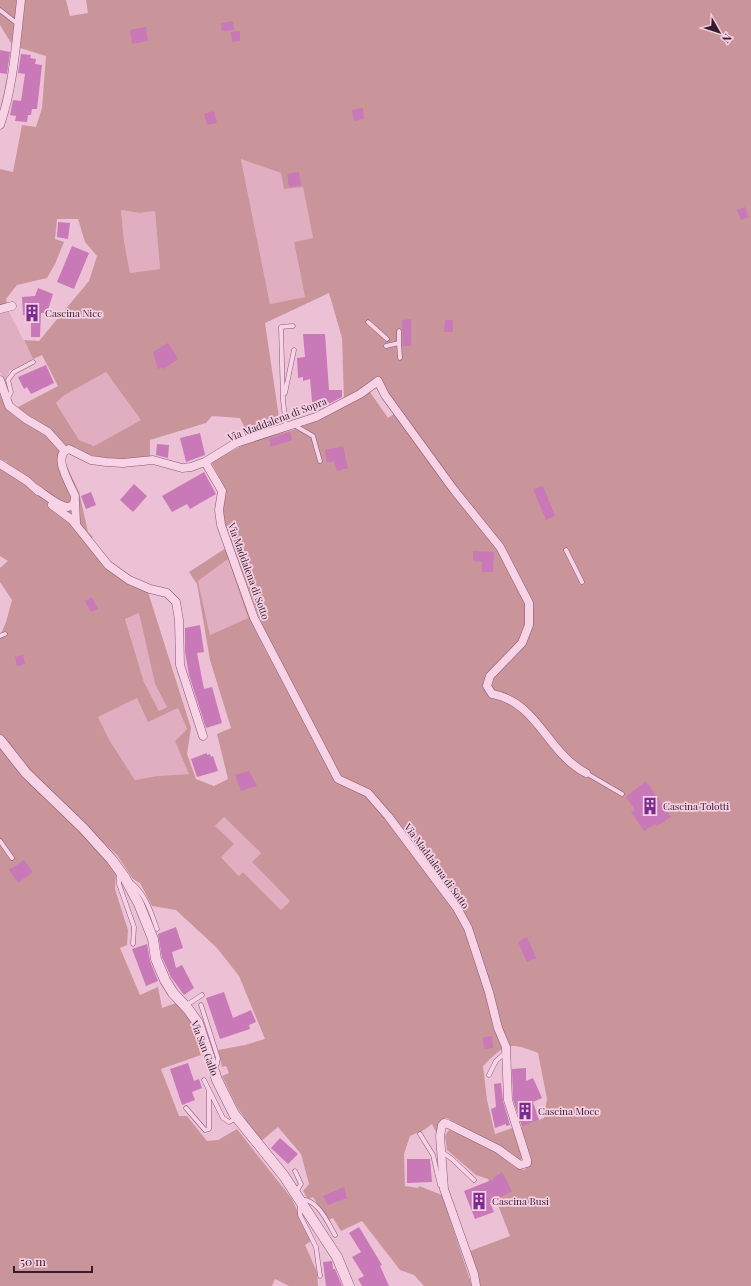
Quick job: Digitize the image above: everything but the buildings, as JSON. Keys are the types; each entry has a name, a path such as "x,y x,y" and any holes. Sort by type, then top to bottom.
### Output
{"street":[{"path":"0,125 6,106 17,46 21,0"},
{"path":"0,309 12,306"},
{"path":"0,380 10,406 26,419 48,432 64,450 61,454 61,462 76,496 76,524"},
{"name":"Via Maddalena di Sopra","path":"64,450 69,449 91,460 123,463 153,460 182,468 205,462 236,443 290,426 333,409 378,381 385,395 454,490 500,547 529,603 529,625 522,643 490,676 487,686 492,694 504,696 533,717 559,752 576,768 586,773"},
{"name":"Via Maddalena di Sotto","path":"205,462 222,491 219,510 221,525 254,618 338,779 368,793 401,832 457,908 468,928 506,1052 508,1100 524,1146 527,1163 520,1165 498,1149 444,1123 440,1136 444,1189 474,1274 476,1286"},
{"path":"0,464 61,506 66,508 72,506 75,501"},
{"path":"36,488 45,499 76,524 108,565 129,580 150,589 167,593 176,602 179,620 180,665 203,736"},
{"name":"Via San Gallo","path":"0,740 26,773 83,828 122,874 142,911 153,939 156,959 165,980 173,993 186,1006 198,1023 213,1068 237,1118 284,1176 298,1196 337,1257 349,1286"}],"lane":[{"path":"0,10 19,25"},
{"path":"368,322 387,339"},
{"path":"293,326 281,327 283,400 290,426 313,436 320,461"},
{"path":"399,331 400,358"},
{"path":"386,346 399,342"},
{"path":"283,400 294,350"},
{"path":"8,400 11,392 8,380 14,372 33,362"},
{"path":"566,550 582,582"},
{"path":"0,636 5,634"},
{"path":"586,773 622,794"},
{"path":"0,841 12,858"},
{"path":"133,944 134,927 119,884 122,874 136,886 151,911 157,929"},
{"path":"186,1006 202,995"},
{"path":"202,1005 218,1058 217,1064 213,1068"},
{"path":"489,1075 496,1062 506,1052"},
{"path":"204,1080 225,1120 229,1122 237,1118"},
{"path":"186,1108 200,1126 205,1130 209,1129 209,1091"},
{"path":"420,1134 433,1155 441,1187 444,1189"},
{"path":"442,1152 452,1159 474,1180"},
{"path":"295,1171 301,1184 298,1196 300,1215 316,1248 320,1276"},
{"path":"298,1196 314,1203 335,1235"}],"shaded area":[{"path":"0,0 17,0 14,48 0,25"},
{"path":"25,0 66,0 70,16 88,13 86,0 751,0 751,1286 480,1286 477,1271 470,1251 510,1236 488,1179 476,1175 447,1150 445,1136 450,1130 493,1150 516,1168 524,1170 531,1163 519,1128 544,1118 547,1099 538,1053 513,1046 502,1049 483,1066 487,1100 495,1134 515,1127 523,1155 521,1160 515,1159 498,1146 447,1118 441,1120 439,1138 432,1124 424,1130 410,1136 404,1154 405,1186 418,1188 419,1186 442,1195 472,1286 424,1286 414,1275 400,1270 362,1221 341,1231 333,1218 328,1220 313,1197 308,1199 303,1191 309,1184 301,1154 278,1127 260,1142 236,1105 222,1076 229,1073 226,1066 222,1067 218,1050 245,1045 265,1039 239,976 217,948 176,910 152,906 140,883 133,879 117,855 33,779 0,734 0,636 6,622 12,600 0,582 0,568 8,561 0,556 0,468 2,469 7,462 0,459 0,394 9,411 13,415 35,429 18,407 58,386 42,355 33,359 24,340 39,341 89,281 97,256 85,242 78,219 57,219 55,239 64,242 55,264 47,278 17,285 6,299 7,304 0,306 0,169 13,172 22,125 36,127 42,108 46,56 20,48","holes":["241,159 281,173 284,189 303,187 313,238 294,242 305,297 270,304","121,210 140,213 155,211 160,269 130,273 124,241","329,293 342,338 344,400 368,385 375,377 401,409 388,418 370,392 321,419 293,430 251,441 211,462 224,486 223,519 258,615 273,649 337,776 267,653 252,622 226,548 189,572 197,584 210,660 231,728 217,734 228,779 214,786 196,779 187,754 191,728 148,592 122,580 87,542 93,537 88,532 79,492 64,460 68,452 73,454 76,447 103,459 130,460 150,458 150,440 206,423 212,416 240,418 248,434 280,424 265,323","106,372 141,420 94,446 79,440 56,403 63,396","228,559 248,618 210,635 198,581","139,613 155,684 167,707 159,711 144,682 125,619","137,698 148,722 178,708 187,729 175,741 189,774 157,776 135,780 110,741 98,717","224,817 261,853 252,862 290,901 281,910 243,872 239,876 221,857 234,844 215,826"]},
{"path":"241,158 281,173 303,186 313,238 294,242 305,297 270,304"},
{"path":"121,210 140,213 155,211 160,269 130,273 124,241"},
{"path":"8,310 33,359 9,371 5,382 0,372 0,313"},
{"path":"106,372 141,420 94,446 79,440 56,403 63,396"},
{"path":"228,559 248,618 210,635 198,581"},
{"path":"139,613 155,684 167,707 159,711 144,682 125,618"},
{"path":"137,698 149,721 178,708 187,729 175,741 190,774 157,776 135,780 110,741 98,717"},
{"path":"0,746 116,871 115,889 128,930 127,945 120,948 140,995 158,987 162,1008 176,1003 189,1018 203,1048 199,1050 201,1055 161,1069 179,1116 187,1116 207,1141 218,1140 237,1129 292,1199 311,1241 305,1245 317,1272 318,1286 289,1286 275,1279 272,1286 0,1286"},
{"path":"224,817 261,853 252,862 290,901 281,910 243,872 240,876 221,857 215,826"}],"place":[{"name":"Cascina Nice","path":"32,313"},
{"name":"Cascina Tolotti","path":"650,806"},
{"name":"Cascina Moce","path":"525,1111"},
{"name":"Cascina Busi","path":"479,1201"}]}
